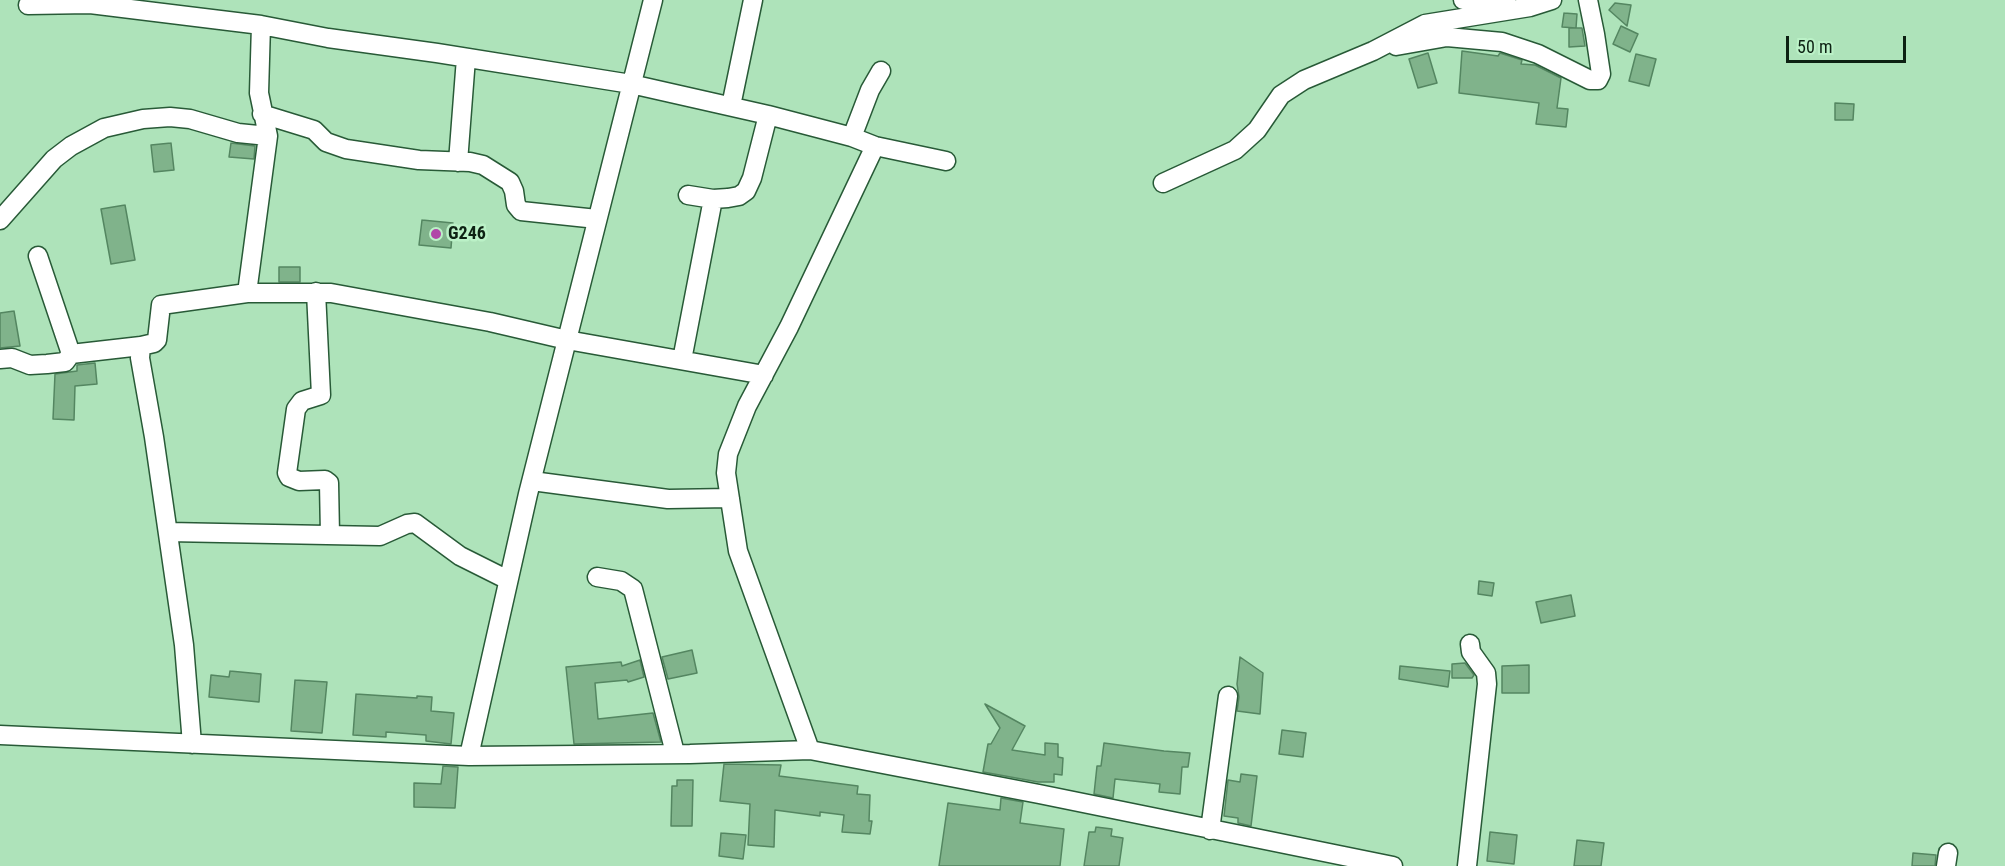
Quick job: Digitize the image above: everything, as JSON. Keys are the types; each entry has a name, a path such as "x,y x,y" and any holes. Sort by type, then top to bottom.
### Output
{"street":[{"path":"469,756 532,481 653,0"},
{"path":"731,106 753,0"},
{"path":"1463,0 1505,2 1530,7"},
{"path":"1163,183 1235,150 1257,130 1281,95 1304,80 1373,51 1425,24 1530,7 1552,0"},
{"path":"1373,51 1447,37 1470,38 1518,46 1590,80 1598,80 1599,64 1588,0"},
{"path":"28,4 90,4 261,25 328,38 631,84 731,106 852,137 875,146 946,161"},
{"path":"247,293 268,136 259,93 261,25"},
{"path":"458,162 466,58"},
{"path":"852,137 870,90 881,71"},
{"path":"262,114 314,130 326,142 346,149 418,160 483,165 510,182 516,205 521,211 597,219"},
{"path":"688,195 713,199 739,196 746,191 752,178 768,116"},
{"path":"0,220 54,159 71,146 104,128 143,119 170,117 190,119 238,133 268,136"},
{"path":"810,750 738,552 726,473 728,454 747,406 789,327 875,146"},
{"path":"682,360 713,199"},
{"path":"38,256 71,354"},
{"path":"316,292 321,395 302,401 296,409 287,473 289,477 299,482 325,480 329,483 330,535"},
{"path":"0,359 12,358 30,365 46,364 65,362 71,354 154,343 157,340 161,305 247,293 316,292 490,322 567,340 764,375"},
{"path":"141,346 140,358 154,437 184,645 192,744"},
{"path":"532,481 668,499 730,498"},
{"path":"168,532 380,536 407,524 415,523 460,556 508,580"},
{"path":"597,577 621,580 633,589 675,753"},
{"path":"1467,866 1486,684 1486,672 1471,652 1470,644"},
{"path":"1210,830 1228,696"},
{"path":"0,735 469,756 810,750 1393,866"}],"building":[{"path":"1615,3 1631,5 1627,26 1609,10"},
{"path":"1564,13 1577,14 1576,28 1562,27"},
{"path":"1621,26 1638,34 1630,52 1613,44"},
{"path":"1569,28 1582,28 1585,46 1569,47"},
{"path":"1462,51 1498,56 1500,53 1522,60 1521,64 1535,65 1561,78 1557,108 1568,109 1566,127 1536,124 1539,103 1459,93"},
{"path":"1428,53 1437,83 1418,88 1409,59"},
{"path":"1636,54 1656,59 1649,86 1629,81"},
{"path":"1835,103 1854,104 1853,120 1835,120"},
{"path":"171,143 174,170 154,172 151,145"},
{"path":"231,143 255,146 254,159 229,157"},
{"path":"125,205 135,260 111,264 101,209"},
{"name":"G246","path":"422,220 453,223 451,248 419,245"},
{"path":"279,267 300,267 300,282 279,282"},
{"path":"14,311 20,346 0,348 0,313"},
{"path":"95,363 97,384 75,386 74,420 53,419 55,374 77,371 77,365"},
{"path":"1479,581 1494,583 1492,596 1478,594"},
{"path":"1571,595 1575,616 1541,623 1536,602"},
{"path":"692,650 697,673 668,679 662,657"},
{"path":"1240,657 1263,673 1260,714 1237,711"},
{"path":"640,660 644,677 628,682 627,680 595,683 598,719 653,713 661,742 574,744 566,667 621,662 622,666"},
{"path":"1465,663 1474,675 1472,678 1452,678 1452,664"},
{"path":"1529,665 1529,693 1502,693 1502,666"},
{"path":"1400,666 1450,671 1448,687 1399,679"},
{"path":"230,671 261,674 259,702 209,697 211,675 229,677"},
{"path":"295,680 327,682 322,733 291,731"},
{"path":"356,694 432,697 431,711 454,713 451,744 426,741 426,735 386,732 386,737 353,735"},
{"path":"985,704 1025,726 1012,750 1045,755 1045,743 1058,744 1058,757 1063,758 1062,775 1054,774 1054,782 1038,782 983,772 988,744 991,744 1000,728"},
{"path":"1282,730 1306,733 1303,757 1279,754"},
{"path":"1104,743 1190,753 1188,767 1182,767 1180,794 1159,792 1160,784 1115,779 1113,798 1094,794 1097,766 1101,766"},
{"path":"724,764 781,765 779,776 858,786 857,794 870,795 869,821 872,821 870,834 842,832 844,815 820,812 820,816 775,810 774,847 748,845 750,804 720,801"},
{"path":"443,766 458,767 455,808 414,807 414,783 441,784"},
{"path":"1241,774 1257,776 1251,826 1238,823 1238,818 1224,816 1228,780 1240,782"},
{"path":"677,780 693,780 692,826 671,826 672,786 677,786"},
{"path":"1001,798 1023,802 1020,823 1064,829 1060,866 939,866 948,803 1000,810"},
{"path":"1096,827 1112,829 1111,836 1123,838 1119,866 1084,866 1089,832 1095,832"},
{"path":"1490,832 1517,835 1514,864 1487,861"},
{"path":"721,833 746,835 743,859 719,856"},
{"path":"1577,840 1604,843 1601,866 1574,866"},
{"path":"1913,853 1936,855 1935,866 1912,866"}],"place":[{"name":"G246","path":"436,234"}]}
